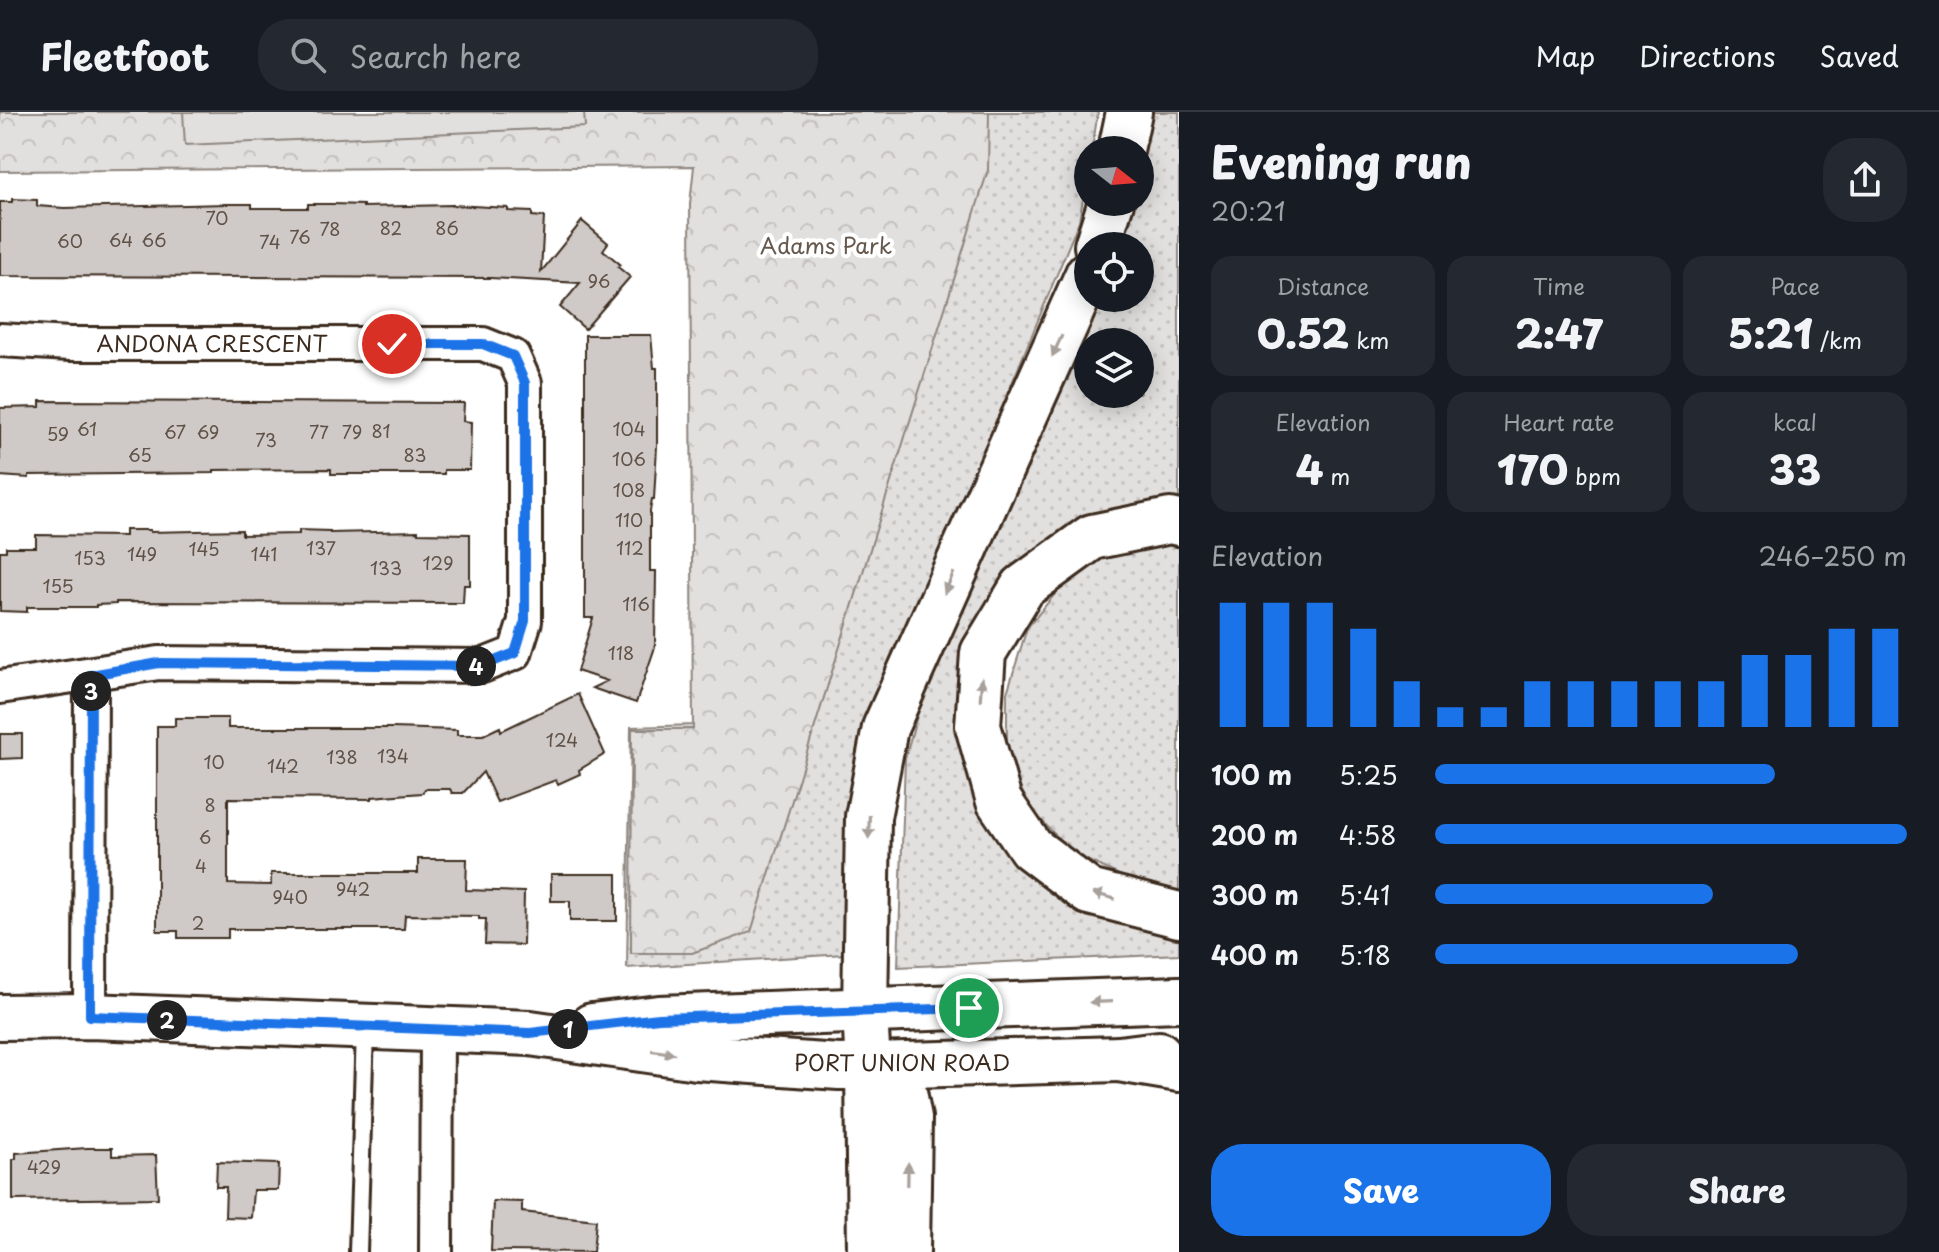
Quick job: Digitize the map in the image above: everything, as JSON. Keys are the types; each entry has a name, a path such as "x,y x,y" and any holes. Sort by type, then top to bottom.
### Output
{"main road":[{"path":"1124,136 1129,112"},
{"path":"870,1252 865,1012 868,817 885,728 1074,305"},
{"path":"1179,523 1170,521 1092,537 1023,587 983,653 978,726 999,801 1031,848 1089,892 1179,915"},
{"name":"PORT UNION ROAD","path":"530,1033 659,1018 1179,999"},
{"name":"PORT UNION ROAD","path":"0,1017 90,1016 530,1033 697,1057 839,1067 1119,1059 1179,1051"},
{"path":"1119,1059 1179,1069"},
{"path":"868,1067 904,1092 909,1118 907,1252"}],"street":[{"name":"ANDONA CRESCENT","path":"0,340 70,344 483,344 513,356 525,383 525,621 515,653 482,666 159,663 0,687"},
{"path":"90,1016 91,675"},
{"path":"436,1252 437,1029"}],"lane":[{"path":"358,1252 365,1028"}],"green space":[{"name":"Adams Park","path":"0,112 989,112 988,170 751,932 692,953 631,953 632,729 693,729 690,204 694,166 0,171"},
{"path":"183,112 584,112 585,127 185,145"},
{"path":"891,112 1098,112 1094,136 1074,136 1074,216 1080,216 1079,221 929,584 844,954 627,968 631,727 696,725"},
{"path":"1145,112 1179,112 1179,506 1115,510 1026,556 968,647 988,820 1179,927 1179,954 898,967 905,758 929,674 1074,346 1074,408 1154,408 1154,328 1082,328 1089,312 1154,312 1154,232 1119,232 1122,216 1154,216 1154,136 1142,136"},
{"path":"1179,540 1179,896 1121,876 1072,853 1030,808 1007,760 1007,693 1027,628 1068,578 1110,552"}],"building":[{"path":"12,199 37,200 37,206 64,208 252,204 252,208 308,208 308,204 333,204 508,208 508,211 532,212 532,216 544,217 541,272 582,221 608,243 603,250 630,277 585,329 560,307 580,283 490,278 0,276 0,202 12,202"},
{"path":"585,335 651,335 654,368 657,368 657,446 654,499 650,511 650,571 656,571 655,647 636,703 592,688 607,681 577,671 593,618 585,618"},
{"path":"40,401 464,403 463,421 471,422 470,470 444,470 444,474 331,474 331,469 29,475 29,478 0,476 0,408 40,407"},
{"path":"125,530 242,530 242,535 299,534 299,530 470,534 470,585 464,585 463,603 116,602 96,607 27,607 27,612 0,611 0,551 6,551 6,547 36,547 36,535 125,536"},
{"path":"578,694 605,754 579,770 580,774 558,784 556,780 497,802 483,772 463,793 452,793 450,789 425,789 422,793 372,799 228,798 228,884 271,885 271,873 418,873 418,859 467,859 466,890 524,892 523,945 485,944 486,919 479,919 479,916 405,915 404,929 228,929 228,938 178,938 178,931 157,931 157,726 175,726 175,718 228,718 228,728 392,728 457,730 457,735 483,735 500,727 501,731"},
{"path":"0,734 22,734 22,758 0,759"},
{"path":"551,874 617,874 617,921 570,921 570,901 551,901"},
{"path":"112,1148 112,1156 156,1155 158,1198 13,1200 13,1159 16,1159 16,1153"},
{"path":"217,1162 279,1164 278,1190 253,1190 251,1218 225,1217 226,1187 216,1187"},
{"path":"493,1201 522,1202 522,1212 596,1220 593,1252 491,1251"}],"route":[{"path":"392,344 483,344 513,356 525,383 525,621 515,653 482,666 159,663 91,675 90,1016 530,1033 659,1018 969,1008"}]}
